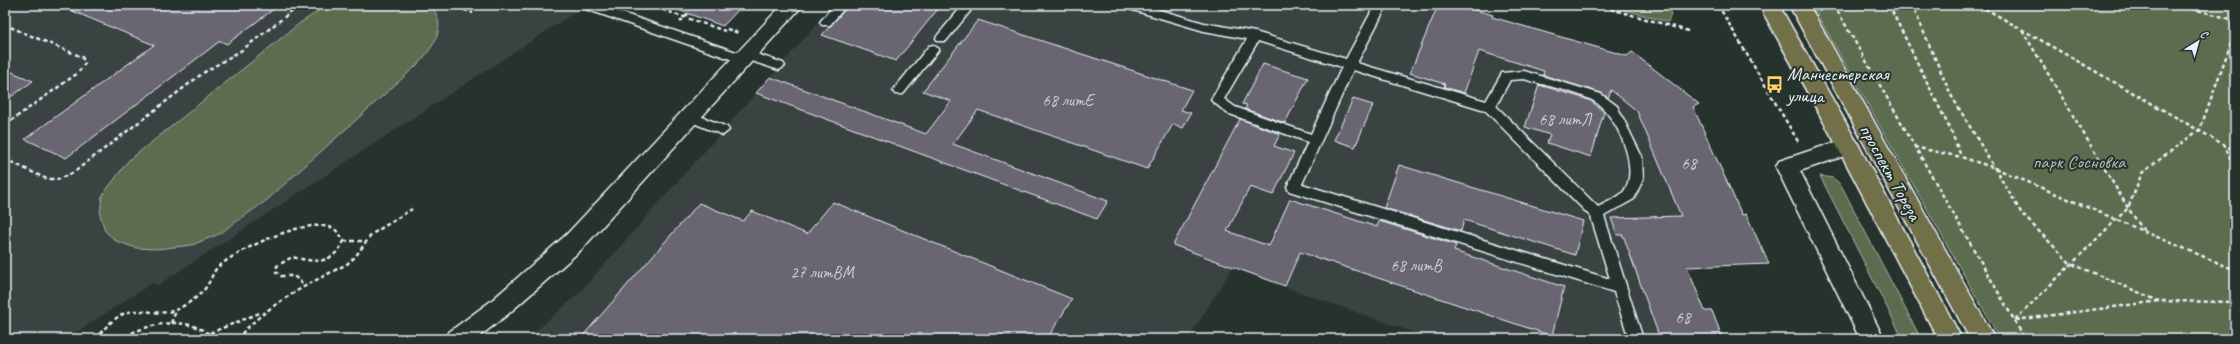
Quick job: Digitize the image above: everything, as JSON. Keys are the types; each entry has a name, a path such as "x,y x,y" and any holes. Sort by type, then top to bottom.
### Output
{"main road":[{"name":"проспект Тореза","path":"1769,5 1848,146 1950,339"},
{"name":"проспект Тореза","path":"1798,5 1983,339"}],"street":[{"path":"458,339 499,308 574,242 793,5"},
{"path":"1848,146 1787,167 1872,339"}],"lane":[{"path":"587,5 745,57 779,66"},
{"path":"826,22 840,5"},
{"path":"942,38 969,5"},
{"path":"1130,5 1204,27 1255,36 1489,107 1597,214 1636,339"},
{"path":"1381,5 1350,64 1294,186 1620,288"},
{"path":"1255,36 1217,100 1232,110 1315,140"},
{"path":"899,91 933,49"},
{"path":"1489,107 1506,76 1524,75 1597,97 1613,109 1636,157 1636,179 1629,195 1597,214"},
{"path":"690,117 723,130"}],"path":[{"path":"5,159 47,178 60,179 74,172 203,73 242,50 300,5"},
{"path":"451,5 472,13"},
{"path":"649,5 726,31"},
{"path":"1597,5 1688,31"},
{"path":"1834,5 2025,339"},
{"path":"1889,5 1951,131 1961,157"},
{"path":"1912,5 1951,95 2022,214 2070,263 2159,301"},
{"path":"1979,5 2235,150"},
{"path":"2178,5 2235,20"},
{"path":"677,25 688,14"},
{"path":"5,125 78,73 85,63 82,56 10,27"},
{"path":"2022,30 2128,208 2145,231"},
{"path":"2015,320 2070,263 2128,208 2142,173 2200,129 2235,32"},
{"path":"2222,143 2235,168"},
{"path":"1914,147 1961,157 1995,168 2118,219 2213,262 2235,270"},
{"path":"236,339 252,321 265,311 305,286 347,264 355,257 366,241 379,229 412,209"},
{"path":"95,339 108,325 130,312 140,311 153,314 177,309 201,292 218,267 248,248 306,227 323,226 333,229 344,241 366,241"},
{"path":"305,286 294,276 281,276 276,272 277,266 292,257 320,262 327,260 340,249 344,241"},
{"path":"2015,320 2159,301 2235,302"},
{"path":"171,323 177,309"},
{"path":"210,333 265,311"},
{"path":"118,339 149,326 171,323 193,324 210,333 215,339"}],"shaded area":[{"path":"5,5 568,5 580,9 158,285 152,283 66,339 5,339"},
{"path":"834,5 1458,5 1493,15 1492,17 1626,56 1632,52 1699,104 1693,108 1742,214 1746,214 1769,264 1665,267 1704,311 1722,339 1432,339 1232,268 1188,339 527,339 580,292"}],"green space":[{"path":"328,5 430,5 436,13 439,29 433,45 416,66 267,200 219,234 192,245 157,249 136,248 116,241 105,231 100,214 102,196 128,161 300,23"},
{"path":"1607,5 1669,5 1671,15 1668,22"},
{"name":"парк Сосновка","path":"1812,5 2235,5 2235,339 2000,339"},
{"path":"1820,176 1833,178 1841,185 1921,339 1903,339"}],"building":[{"path":"58,5 279,5 227,44 220,41 66,158 25,139 154,45"},
{"path":"672,5 743,5 723,26 672,8"},
{"path":"849,5 941,5 896,61 822,35"},
{"path":"1438,5 1458,5 1493,15 1492,17 1627,56 1632,52 1699,104 1693,107 1742,215 1746,214 1769,264 1687,267 1705,311 1712,311 1723,339 1660,339 1623,235 1617,235 1611,218 1681,216 1637,111 1611,90 1608,98 1601,93 1543,75 1544,71 1479,51 1464,93 1444,87 1445,84 1410,73"},
{"path":"978,20 1192,90 1181,110 1191,113 1183,128 1173,124 1147,169 978,110 953,144 1108,201 1097,219 756,93 770,77 926,134 951,101 923,91"},
{"path":"1263,64 1308,78 1285,123 1245,109 1247,105 1242,104"},
{"path":"5,69 33,81 5,101"},
{"path":"1539,85 1591,101 1604,112 1591,157 1547,143 1550,135 1525,127"},
{"path":"1353,99 1373,105 1355,147 1334,140"},
{"path":"1240,119 1280,134 1274,146 1294,153 1273,195 1250,187 1227,231 1269,246 1290,199 1377,227 1379,221 1456,245 1454,251 1564,287 1552,336 1300,252 1285,286 1173,245"},
{"path":"1399,165 1583,221 1575,255 1464,220 1461,231 1384,208"},
{"path":"833,202 1072,299 1047,339 580,339 699,203 743,221 752,211 807,234"}],"place":[{"name":"Манчестерская улица","path":"1774,84"}]}
